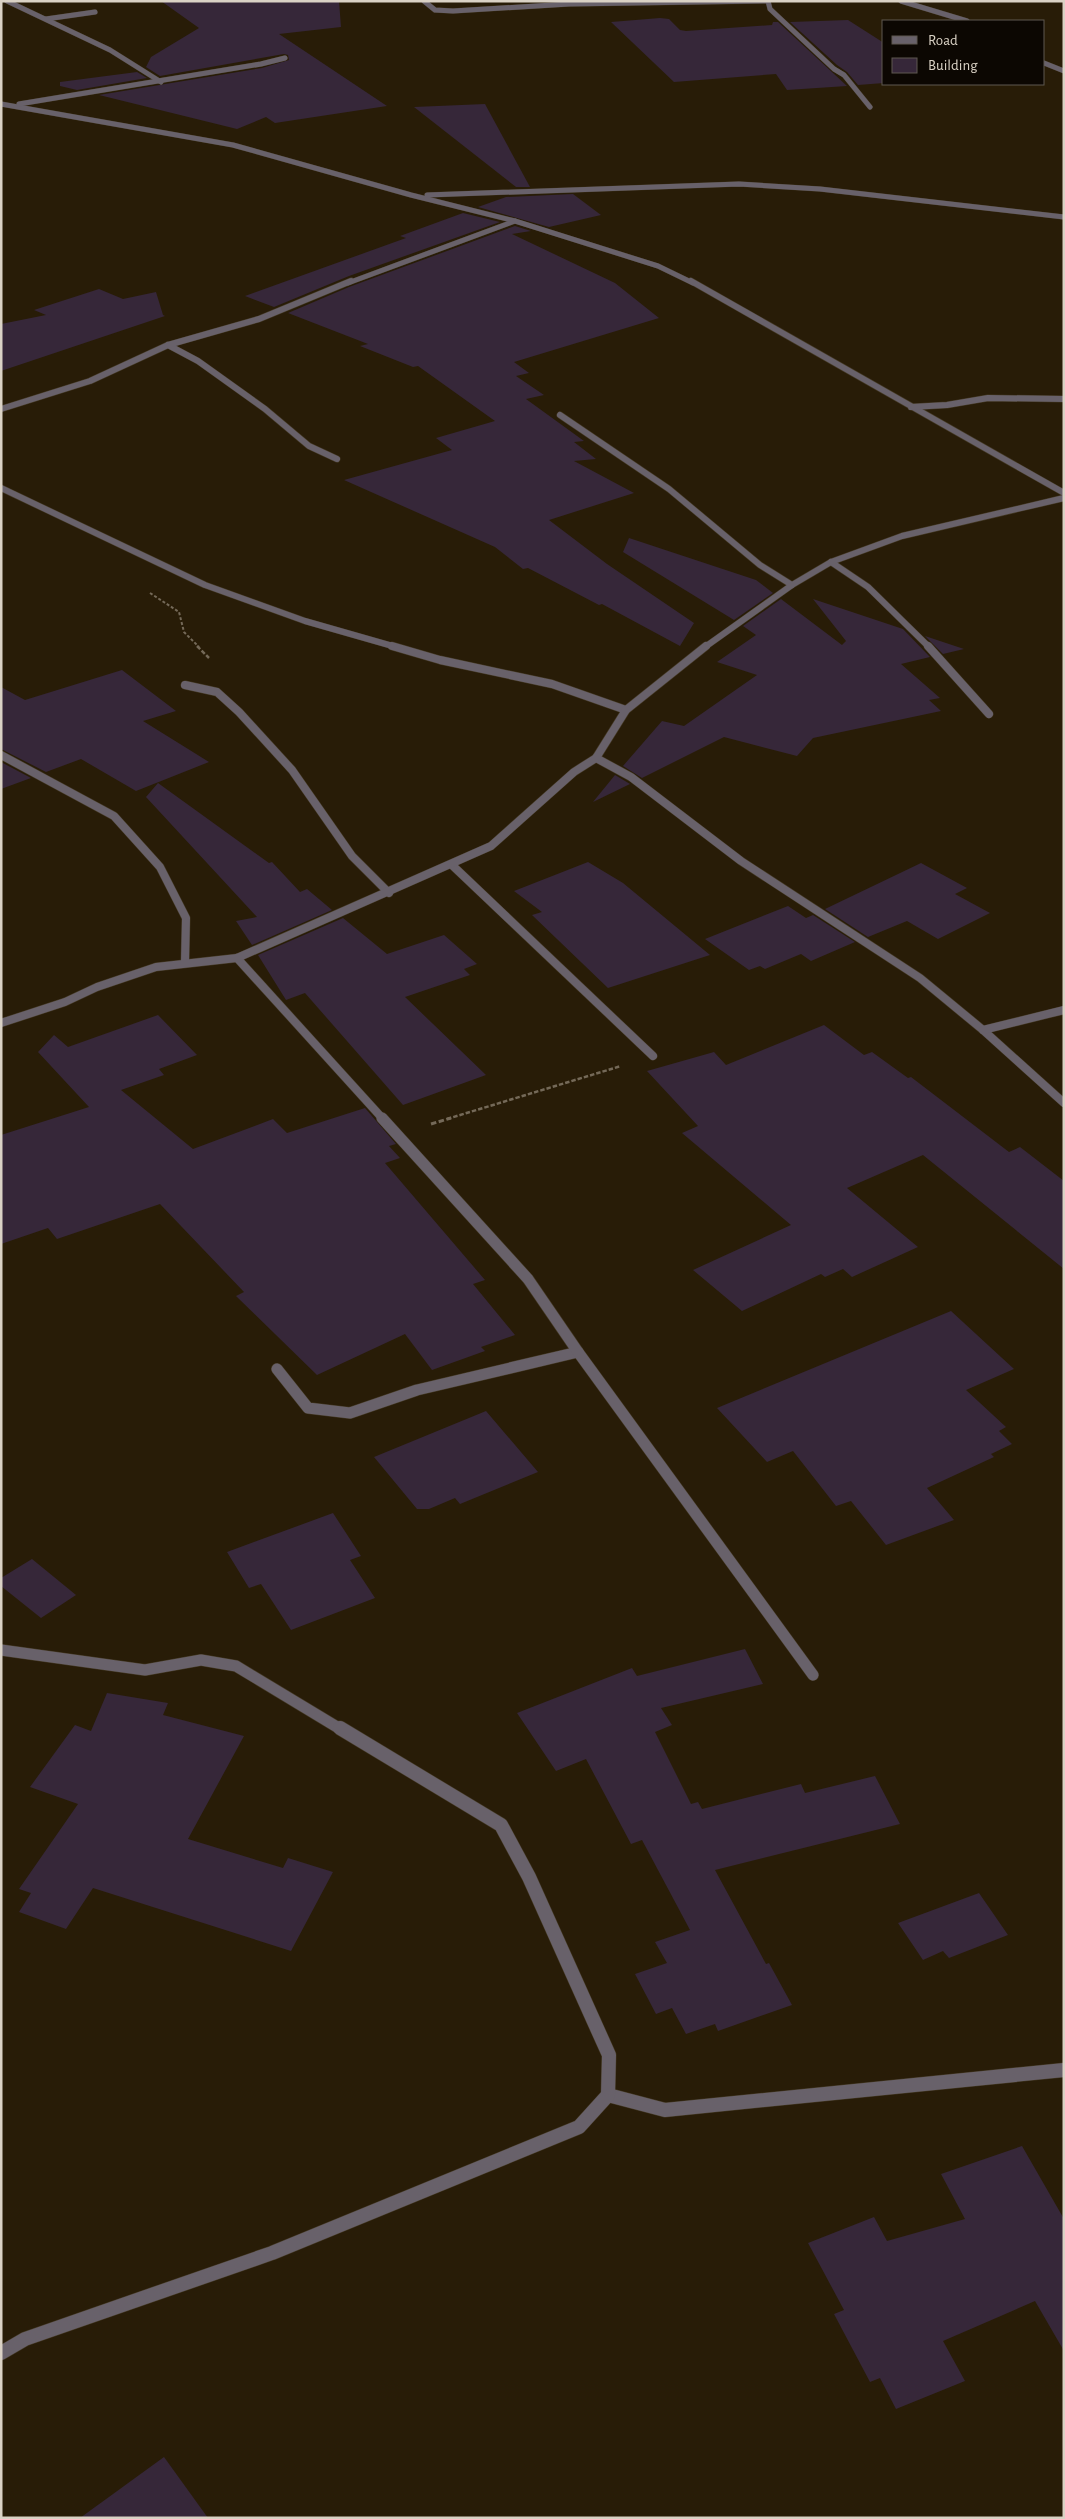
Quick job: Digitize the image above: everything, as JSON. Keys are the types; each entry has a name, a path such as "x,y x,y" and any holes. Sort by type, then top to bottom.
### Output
{"street":[{"path":"7,1 31,15 46,19 142,67 161,82"},
{"path":"424,1 435,10 453,11 569,4 767,1 770,9 834,69 844,75 870,107"},
{"path":"901,1 964,20"},
{"path":"46,19 94,12"},
{"path":"1,109 161,82 285,58"},
{"path":"1045,63 1064,71"},
{"path":"1,104 233,145 411,195 515,221 658,266 699,285 1064,493"},
{"path":"411,195 739,184 820,189 1064,217"},
{"path":"1,409 90,380 168,345 259,319 364,276 515,221"},
{"path":"168,345 213,372 265,409 309,446 337,459"},
{"path":"911,407 947,406 988,398 1064,399"},
{"path":"560,415 669,489 760,564 792,585"},
{"path":"1,488 205,585 305,622 440,660 552,684 626,710"},
{"path":"1,1023 65,1002 97,987 156,967 184,962 237,958 389,893 491,846 574,772 596,758 626,710 714,640 792,585 831,562 902,536 1064,498"},
{"path":"831,562 868,587 910,627 989,714"},
{"path":"185,685 202,687 217,692 239,712 292,770 352,856 389,893"},
{"path":"1,755 114,816 160,867 186,918 184,962"},
{"path":"596,758 631,777 741,862 920,978 982,1030 1064,1104"},
{"path":"452,865 653,1056"},
{"path":"237,958 528,1279 578,1352 813,1675"},
{"path":"982,1030 1064,1010"},
{"path":"277,1369 308,1408 350,1413 417,1390 578,1352"},
{"path":"1,1650 145,1670 201,1660 236,1666 501,1825 529,1877 609,2055 608,2095 579,2127 272,2253 25,2339 1,2353"},
{"path":"608,2095 665,2110 1064,2070"}],"path":[{"path":"124,546 150,594 180,612 178,624 182,633 196,643 219,671 217,692"},
{"path":"396,1135 653,1056"}],"building":[{"path":"161,1 339,1 341,27 279,34 387,106 275,123 266,117 237,129 99,95 262,68 289,60 288,55 284,54 160,76 146,67 151,57 199,28"},
{"path":"669,19 680,30 686,31 772,25 773,22 778,22 847,86 787,90 776,74 674,82 611,22"},
{"path":"848,20 882,42 882,83 858,85 847,72 790,22"},
{"path":"137,72 147,78 77,90 60,86 60,82"},
{"path":"485,104 530,187 516,187 414,107"},
{"path":"573,194 601,215 549,227 478,207 506,197"},
{"path":"463,213 500,222 349,276 274,307 245,296 406,238 400,236"},
{"path":"515,226 531,231 512,234 615,283 659,318 514,362 529,373 516,376 544,395 526,399 584,441 574,442 596,459 574,461 634,493 549,520 607,564 694,623 680,646 602,604 599,605 528,568 523,569 495,547 344,480 452,450 436,438 495,421 418,366 413,367 360,346 368,344 288,313 349,287"},
{"path":"99,289 123,299 156,292 163,315 165,316 1,371 1,324 46,315 34,310"},
{"path":"629,538 756,580 773,593 734,620 623,552"},
{"path":"781,599 842,645 846,641 813,599 903,629 930,657 901,664 940,698 929,700 941,711 813,738 797,756 724,737 642,778 623,766 662,721 684,726 757,675 717,662 756,635 743,626"},
{"path":"925,636 964,649 943,654"},
{"path":"122,670 176,711 143,721 209,762 136,791 81,759 46,772 1,749 1,687 25,700"},
{"path":"1,762 31,778 1,789"},
{"path":"615,775 630,784 593,802"},
{"path":"158,783 269,863 272,862 300,892 307,889 332,910 252,945 236,921 257,917 146,797"},
{"path":"588,862 623,883 710,955 608,988 532,915 542,912 514,891"},
{"path":"921,863 967,888 955,894 990,913 938,939 907,921 868,937 825,909"},
{"path":"788,906 806,918 813,915 855,942 811,961 801,954 765,969 760,966 749,970 705,939"},
{"path":"343,918 387,954 444,935 477,964 464,969 470,975 405,997 486,1075 403,1105 305,993 286,1000 258,955"},
{"path":"158,1015 197,1055 159,1069 164,1075 121,1090 193,1149 273,1119 287,1133 365,1108 396,1144 389,1146 400,1158 385,1163 485,1280 473,1284 515,1335 481,1347 485,1351 432,1370 405,1334 317,1375 236,1296 244,1292 160,1204 57,1239 48,1228 1,1244 1,1135 89,1107 38,1052 54,1035 68,1047"},
{"path":"824,1025 864,1055 872,1052 908,1078 911,1077 1009,1152 1020,1147 1064,1181 1064,1269 923,1155 847,1188 918,1247 852,1277 843,1269 825,1277 821,1274 742,1311 693,1270 791,1225 682,1133 698,1126 647,1071 714,1052 726,1065"},
{"path":"951,1311 1014,1369 966,1390 1006,1427 999,1431 1012,1444 991,1454 994,1457 927,1488 954,1520 886,1545 851,1501 836,1506 793,1451 767,1462 717,1408"},
{"path":"486,1411 538,1472 460,1504 455,1498 429,1509 417,1509 374,1457"},
{"path":"333,1513 361,1556 350,1560 375,1598 291,1630 261,1584 249,1588 227,1552"},
{"path":"32,1559 76,1595 41,1618 1,1586 1,1578"},
{"path":"745,1649 763,1684 661,1708 672,1725 655,1732 691,1804 698,1802 702,1809 801,1784 805,1793 875,1776 900,1824 715,1870 766,1964 769,1963 792,2005 718,2031 715,2024 686,2034 672,2008 656,2014 635,1974 667,1963 655,1942 690,1930 642,1840 631,1844 586,1759 556,1771 517,1713 632,1668 637,1676"},
{"path":"107,1693 168,1703 163,1715 244,1736 188,1839 283,1868 288,1858 333,1872 291,1951 93,1888 66,1929 19,1912 31,1893 19,1889 78,1804 30,1787 75,1725 91,1731"},
{"path":"979,1893 1008,1935 949,1958 943,1951 923,1960 898,1923"},
{"path":"1022,2146 1064,2219 1064,2351 1035,2301 943,2341 965,2381 896,2409 880,2378 870,2382 834,2314 844,2310 808,2243 874,2217 887,2241 965,2219 941,2174"},
{"path":"164,2457 208,2518 80,2518"}]}
